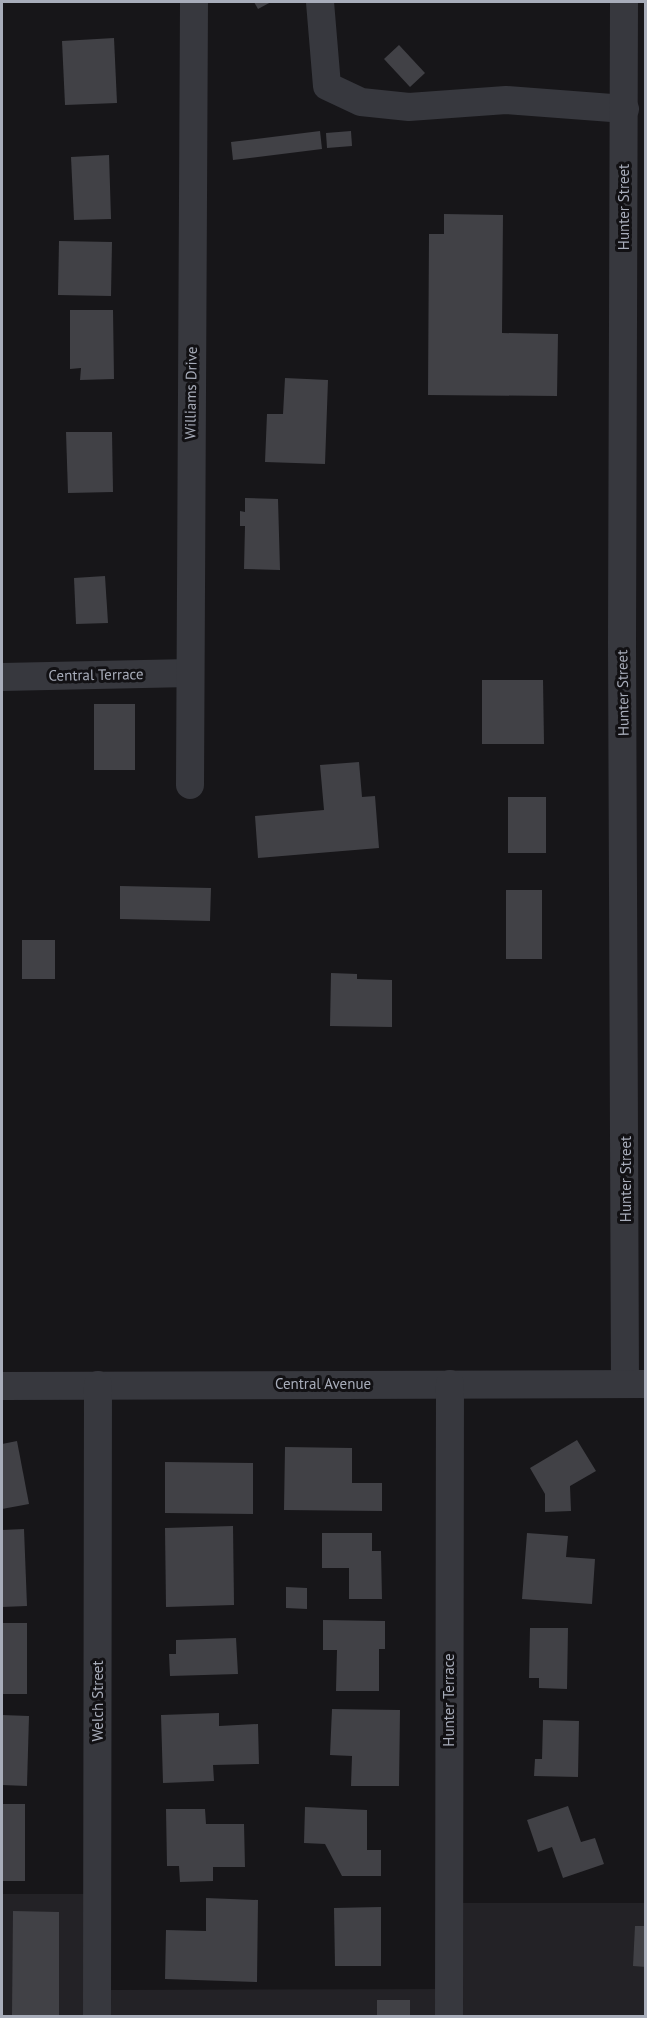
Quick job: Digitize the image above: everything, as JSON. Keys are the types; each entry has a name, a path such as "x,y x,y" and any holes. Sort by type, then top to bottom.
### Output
{"street":[{"name":"Williams Drive","path":"190,785 194,2"},
{"path":"320,2 327,86 361,102 409,107 506,100 625,109"},
{"name":"Hunter Street","path":"624,2 625,109 635,151 622,643 635,980 635,1384"},
{"name":"Central Terrace","path":"2,677 190,673"},
{"name":"Hunter Terrace","path":"449,2016 450,1384"},
{"name":"Central Avenue","path":"2,1386 635,1384"},
{"name":"Welch Street","path":"97,2016 98,1385"}],"shaded area":[{"path":"2,1894 106,1894 105,1990 455,1989 457,1903 645,1903 645,2016 2,2016"}],"building":[{"path":"254,2 271,2 258,9"},
{"path":"114,38 117,103 65,105 62,41"},
{"path":"399,45 425,73 410,87 384,59"},
{"path":"320,131 322,149 233,160 231,142"},
{"path":"351,131 352,146 327,148 326,133"},
{"path":"109,155 111,219 74,220 71,157"},
{"path":"444,214 503,215 502,333 558,334 557,396 428,395 429,234 444,234"},
{"path":"59,241 112,242 111,296 58,295"},
{"path":"70,310 113,310 114,379 80,380 81,368 70,369"},
{"path":"285,378 328,380 325,464 265,462 267,414 283,414"},
{"path":"66,432 112,432 113,492 68,493"},
{"path":"245,498 278,499 280,570 244,569 245,526 240,526 240,511 245,512"},
{"path":"105,576 108,623 76,624 74,578"},
{"path":"482,680 543,680 544,744 482,744"},
{"path":"94,704 135,704 135,770 94,770"},
{"path":"359,762 362,797 375,796 379,848 258,858 255,816 324,810 320,765"},
{"path":"508,797 546,797 546,853 508,853"},
{"path":"120,886 211,888 210,921 120,919"},
{"path":"506,890 542,890 542,959 506,959"},
{"path":"22,940 55,940 55,979 22,979"},
{"path":"331,973 357,974 357,979 392,980 392,1027 330,1026"},
{"path":"577,1440 596,1471 570,1486 571,1511 545,1512 545,1494 530,1468"},
{"path":"17,1441 29,1504 2,1509 2,1444"},
{"path":"285,1447 352,1448 352,1483 382,1483 382,1511 284,1510"},
{"path":"165,1462 253,1463 253,1514 165,1513"},
{"path":"233,1526 234,1605 166,1607 165,1528"},
{"path":"24,1529 27,1606 2,1607 2,1530"},
{"path":"322,1533 372,1533 372,1551 381,1551 382,1599 349,1599 349,1568 322,1568"},
{"path":"527,1533 568,1536 566,1557 595,1559 592,1604 522,1599"},
{"path":"286,1587 307,1588 307,1609 286,1608"},
{"path":"323,1620 385,1621 385,1649 379,1649 379,1691 336,1691 337,1650 323,1650"},
{"path":"2,1623 27,1623 27,1694 2,1694"},
{"path":"530,1628 568,1628 567,1689 539,1688 539,1678 529,1678"},
{"path":"236,1638 238,1674 170,1676 169,1654 176,1654 176,1640"},
{"path":"332,1709 400,1710 399,1786 351,1786 352,1756 330,1755"},
{"path":"219,1713 219,1726 258,1724 259,1764 213,1765 214,1781 163,1783 161,1715"},
{"path":"2,1715 29,1716 27,1786 2,1785"},
{"path":"543,1720 579,1721 578,1777 534,1776 535,1759 542,1759"},
{"path":"2,1804 25,1804 25,1881 2,1881"},
{"path":"568,1806 581,1842 595,1838 604,1864 563,1878 552,1847 538,1852 527,1820"},
{"path":"305,1807 367,1810 367,1850 381,1850 381,1876 342,1876 325,1844 304,1843"},
{"path":"166,1809 205,1809 206,1824 244,1824 245,1867 213,1867 213,1881 180,1882 179,1866 167,1866"},
{"path":"206,1898 258,1900 257,1982 165,1979 166,1930 206,1931"},
{"path":"381,1907 381,1966 335,1966 334,1908"},
{"path":"13,1911 59,1912 59,2016 12,2016"},
{"path":"635,1926 646,1926 646,1967 633,1966"},
{"path":"377,2000 410,2000 410,2016 377,2016"}]}
